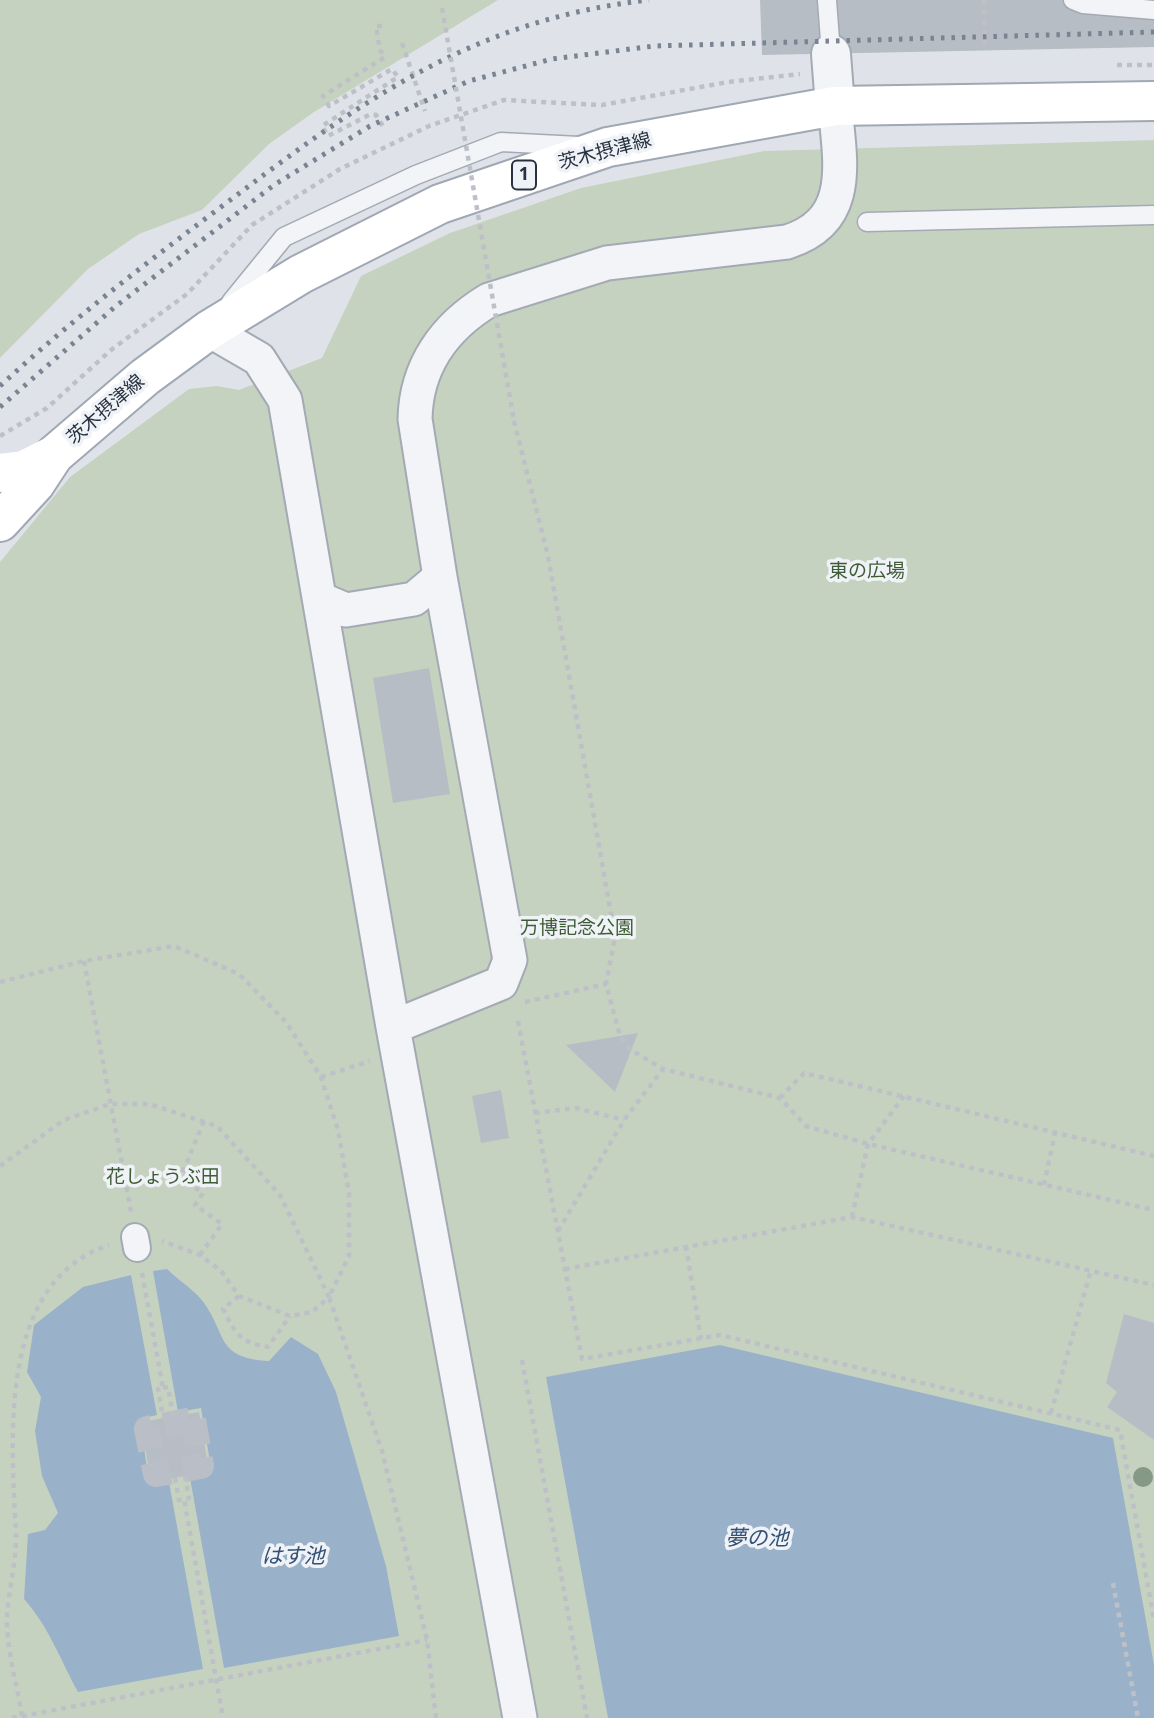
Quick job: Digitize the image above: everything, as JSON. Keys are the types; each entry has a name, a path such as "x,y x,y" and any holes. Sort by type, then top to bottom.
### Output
{"main road":[{"name":"茨木摂津線","path":"0,522 35,484 54,455 145,377 209,330 301,274 440,204 608,147 835,106 1154,101"},
{"path":"0,473 24,470 54,455"}],"street":[{"path":"395,1037 501,983 510,960 440,577 415,419 415,394 424,369 441,340 473,309 489,300 607,264 787,242 808,236 829,212 839,188 831,54"},
{"path":"209,330 259,359 285,400 395,1037 520,1718"},
{"path":"320,598 346,610 414,599 440,577"}],"lane":[{"path":"827,0 831,54"},
{"path":"1073,0 1109,7 1154,10"},
{"path":"867,222 1154,215"}],"path":[{"path":"984,0 985,49"},
{"path":"442,8 514,421 548,556 615,937 606,985 620,1036 631,1050 663,1069 780,1098 806,1126 868,1144 1154,1210"},
{"path":"382,26 376,26 380,50 385,57 323,96 329,106 393,69 398,77 321,126 328,136 371,114 376,116 384,128"},
{"path":"402,43 425,111"},
{"path":"0,982 84,961 174,946 239,974 286,1022 321,1077 338,1130 349,1193 349,1256 329,1297 312,1312 290,1316 239,1296 221,1271 200,1255 167,1242 96,1248 51,1277 30,1308"},
{"path":"84,961 163,1388"},
{"path":"517,1021 582,1359 720,1335 1120,1430 1154,1620"},
{"path":"321,1077 351,1069 395,1037"},
{"path":"557,1232 624,1119 663,1069"},
{"path":"780,1098 804,1073 1154,1156"},
{"path":"852,1217 868,1144 904,1096"},
{"path":"0,1166 64,1120 110,1104 149,1104 217,1126 280,1195 329,1297 383,1451 427,1640 436,1718"},
{"path":"535,1113 576,1108 624,1119"},
{"path":"200,1255 222,1224 195,1205 203,1193 180,1179 204,1121"},
{"path":"1044,1185 1055,1133"},
{"path":"565,1269 852,1217 1154,1285"},
{"path":"685,1246 701,1339"},
{"path":"1051,1413 1091,1270"},
{"path":"239,1296 223,1309 234,1331 250,1345 268,1348 290,1316"},
{"path":"21,1330 11,1379 9,1460 16,1534 7,1619 22,1716"},
{"path":"522,1360 587,1718"},
{"path":"163,1418 158,1389 168,1387 173,1416"},
{"path":"176,1478 179,1500 189,1498 185,1476"},
{"path":"184,1499 223,1718"},
{"path":"1113,1583 1138,1718"},
{"path":"12,1718 427,1640"}],"green space":[{"path":"0,0 498,0 314,112 269,144 202,210 139,234 88,269 0,358"},
{"name":"万博記念公園","path":"1154,140 1154,1718 0,1718 0,562 70,477 189,389 217,386 239,390 322,358 361,276 450,233 581,188 764,151"}],"water":[{"name":"はす池","path":"167,1269 200,1298 231,1350 252,1359 269,1361 291,1337 318,1354 336,1392 386,1566 399,1636 224,1668 190,1478 212,1474 201,1408 178,1412 153,1271"},
{"path":"131,1275 157,1415 139,1419 150,1485 169,1482 203,1669 78,1692 47,1632 24,1599 28,1534 45,1530 58,1513 42,1476 35,1431 41,1397 27,1372 34,1325 83,1287"},
{"name":"夢の池","path":"720,1345 1113,1438 1154,1665 1154,1718 608,1718 546,1377"}],"building":[{"path":"760,0 1154,0 1154,47 762,55"},
{"path":"429,668 450,794 393,803 373,678"},
{"path":"638,1033 615,1092 566,1045"},
{"path":"501,1090 509,1138 481,1143 472,1096"},
{"path":"1124,1314 1154,1323 1154,1440 1107,1407 1117,1392 1106,1383"},
{"path":"199,1412 209,1472 151,1482 141,1422"}],"tunnel":[{"path":"193,1420 201,1466 156,1474 147,1429 193,1420"}],"railway":[{"path":"0,386 102,298 261,177 362,106 414,75 467,49 523,27 583,11 649,0"},
{"path":"0,407 116,306 274,185 370,126 469,81 552,59 654,46 1154,32"}],"park label":[{"name":"東の広場","path":"867,572"},
{"name":"花しょうぶ田","path":"163,1178"}]}
